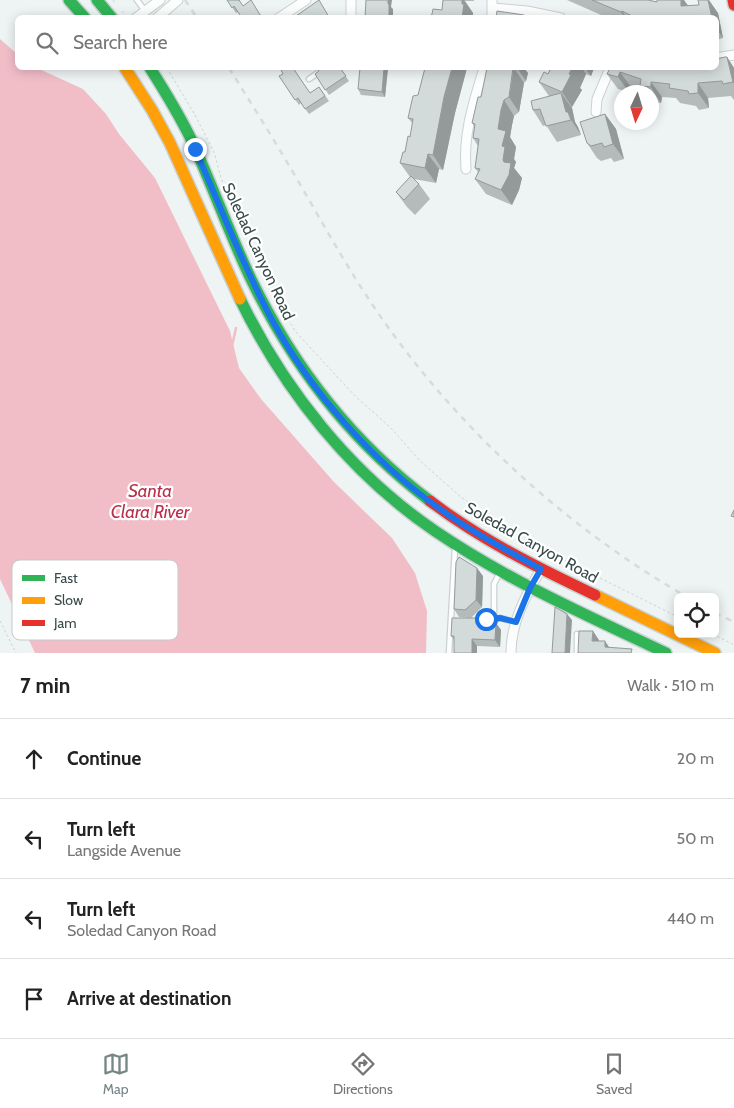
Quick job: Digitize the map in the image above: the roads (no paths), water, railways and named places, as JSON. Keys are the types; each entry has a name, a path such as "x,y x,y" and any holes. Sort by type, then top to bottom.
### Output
{"main road":[{"path":"68,0 82,15"},
{"path":"81,0 94,15"},
{"path":"97,0 110,15"},
{"path":"733,0 734,5"},
{"path":"126,70 176,155 236,293 256,332 304,405 332,438 394,500 455,544 530,588 666,653"},
{"name":"Soledad Canyon Road","path":"151,70 181,120 259,295 286,344 318,390 354,433 416,491 486,539 541,569 715,653"}],"street":[{"path":"140,15 160,0"},
{"path":"160,15 178,0"},
{"path":"284,15 306,0"},
{"path":"351,0 351,15"},
{"path":"492,9 527,11 547,15"},
{"path":"719,58 734,55"},
{"path":"466,169 465,152 469,120 483,70"},
{"path":"596,112 598,99 609,70"},
{"path":"511,653 511,637 516,622 530,588 541,569"}],"lane":[{"path":"137,0 145,11"},
{"path":"309,79 321,70"},
{"path":"448,653 452,620 455,544"},
{"path":"494,619 494,584 500,571"},
{"path":"468,621 500,618 516,622"},
{"path":"576,653 577,634"}],"water":[{"name":"Santa Clara River","path":"0,39 15,52 15,70 41,70 83,89 106,114 119,134 155,178 230,331 239,368 261,399 334,482 392,538 415,573 427,611 426,653 35,653 29,640 178,640 178,560 12,560 12,604 0,579"}],"waterway":[{"path":"232,346 236,328"}],"railway":[{"path":"185,0 195,15"},
{"path":"230,70 376,310 407,353 441,394 477,434 515,471 556,506 598,539 681,593"},
{"path":"719,615 734,622"}]}
